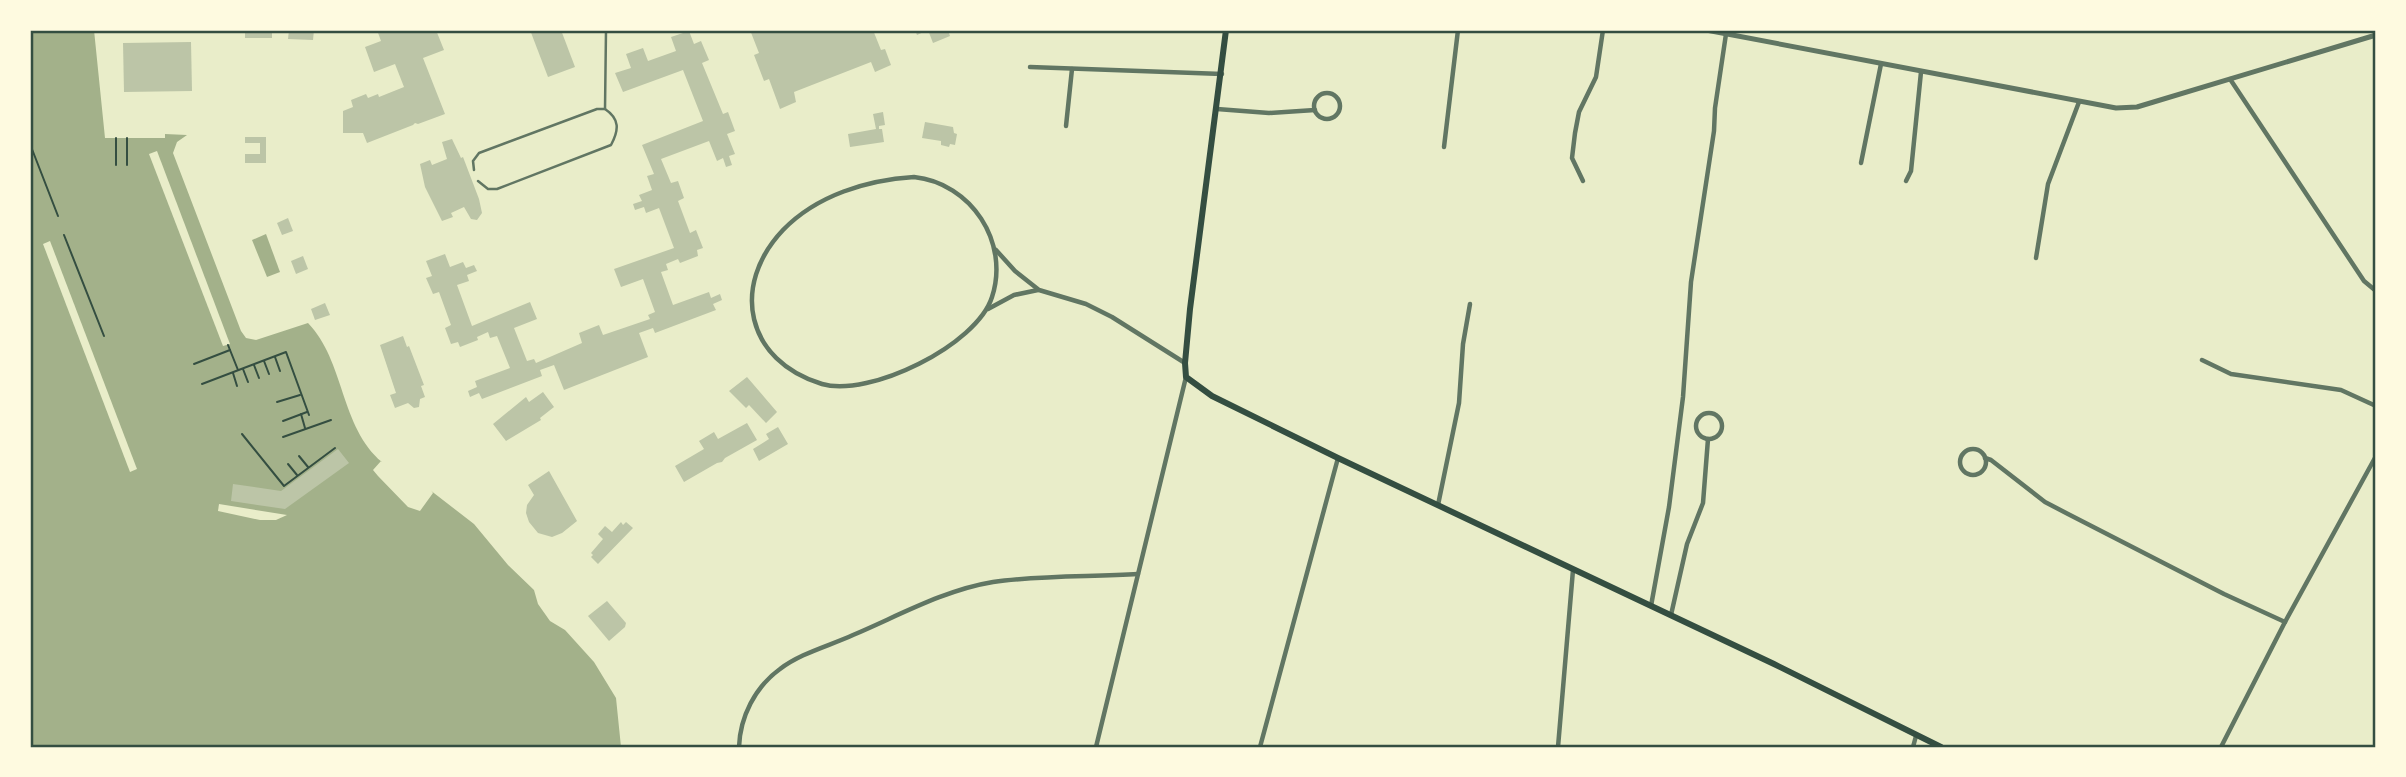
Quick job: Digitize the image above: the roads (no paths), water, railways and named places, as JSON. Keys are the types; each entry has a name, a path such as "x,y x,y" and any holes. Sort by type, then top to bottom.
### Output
{"main road":[{"path":"1226,30 1185,363 1186,377 1212,396 1338,458 1671,615 1941,747"}],"street":[{"path":"1444,146 1458,30"},
{"path":"1583,181 1573,158 1575,133 1579,112 1596,77 1603,30"},
{"path":"1706,30 2116,108 2137,107 2376,35"},
{"path":"1651,606 1669,507 1683,397 1691,282 1726,34"},
{"path":"1861,163 1881,64"},
{"path":"1030,66 1222,74"},
{"path":"1066,126 1072,69"},
{"path":"1906,181 1911,171 1921,72"},
{"path":"2230,79 2364,281 2376,291"},
{"path":"1217,109 1276,114 1315,110 1325,119 1334,118 1340,111 1340,102 1332,93 1323,93 1315,102 1315,110"},
{"path":"2036,258 2048,184 2079,102"},
{"path":"996,250 992,298 986,310 967,332 922,363 874,381 830,387 807,380 777,360 766,346 755,321 752,303 753,280 761,260 784,229 834,195 872,182 925,178 951,188 968,201 981,217 996,250 1015,271 1039,289 1086,304 1112,317 1185,363"},
{"path":"986,310 1014,295 1039,289"},
{"path":"1438,505 1459,403 1462,344 1469,304"},
{"path":"2202,360 2231,374 2341,390 2376,406"},
{"path":"1096,747 1186,377"},
{"path":"1702,415 1718,415 1723,427 1716,437 1707,439 1700,435 1697,422 1702,415"},
{"path":"1671,615 1687,544 1703,503 1707,439"},
{"path":"1985,458 1983,469 1976,474 1968,474 1960,466 1963,454 1970,449 1981,452 1985,458 2045,502 2224,594 2285,622"},
{"path":"2221,747 2285,622 2376,456"},
{"path":"1260,747 1338,458"},
{"path":"1558,747 1573,570"},
{"path":"738,747 742,724 750,704 763,685 780,669 799,658 959,590 993,582 1138,575"},
{"path":"1913,747 1916,736"}],"lane":[{"path":"606,30 606,109"},
{"path":"474,170 473,161 479,153 597,109 606,109 614,115 617,122 618,133 611,145 497,189 488,189 478,181"}]}
